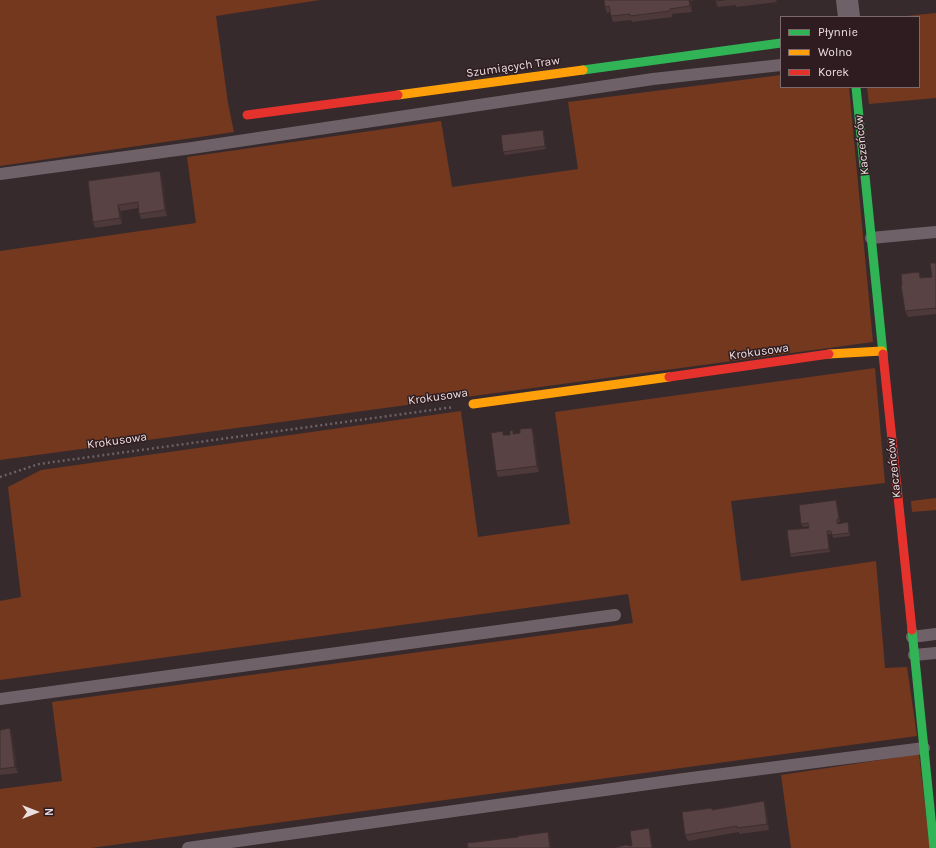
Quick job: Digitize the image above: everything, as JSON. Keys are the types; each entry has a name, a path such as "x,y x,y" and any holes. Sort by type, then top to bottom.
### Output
{"street":[{"path":"848,0 849,16"},
{"name":"Szumiących Traw","path":"247,115 780,43"},
{"name":"Kaczeńców","path":"856,88 934,848"},
{"name":"Krokusowa","path":"473,404 830,354 882,351"}],"lane":[{"path":"0,174 192,148 653,79 780,65"},
{"path":"871,238 936,232"},
{"path":"0,699 615,615"},
{"path":"912,636 936,634"},
{"path":"914,655 936,653"},
{"path":"188,848 684,779 924,748"}],"path":[{"name":"Krokusowa","path":"0,476 39,464 473,404"}],"shaded area":[{"path":"0,0 320,0 216,16 228,103 234,132 0,166"},
{"path":"936,13 936,98 869,104 867,88 920,88 920,16 906,16"},
{"path":"780,75 780,88 849,88 873,342 0,460 0,251 196,223 187,157 441,121 452,187 578,169 568,102"},
{"path":"875,368 885,483 731,501 741,581 876,561 885,668 907,667 917,736 91,848 0,848 0,789 62,781 52,702 633,623 628,594 0,680 0,601 21,597 8,487 41,470 461,411 478,537 570,524 555,412"},
{"path":"936,498 936,510 912,512 911,501"},
{"path":"919,754 930,848 791,848 781,775"}],"building":[{"path":"604,0 689,0 690,6 670,9 670,11 630,16 630,14 611,16 609,6 605,7"},
{"path":"543,130 545,146 503,152 501,135"},
{"path":"160,171 165,210 139,214 138,202 118,205 120,218 93,222 88,181"},
{"path":"930,263 936,263 936,308 905,311 901,274 919,272 920,278 932,277"},
{"path":"532,428 537,466 496,471 491,433 503,431 503,435 510,435 510,431 513,430 513,434 520,433 520,429"},
{"path":"836,500 839,519 837,519 837,524 848,522 849,533 832,535 831,531 827,531 829,549 790,554 787,530 809,528 808,523 801,524 799,505"},
{"path":"10,728 15,767 0,769 0,730"},
{"path":"764,801 767,824 737,828 737,826 685,835 682,812 712,808 712,810"},
{"path":"649,828 652,848 613,848 625,845 632,846 630,831"},
{"path":"548,832 550,848 468,848 467,843 518,837"}],"traffic: fast":[{"path":"583,70 780,43"},
{"path":"856,88 883,354"},
{"path":"912,630 934,848"}],"traffic: slow":[{"path":"398,95 583,70"},
{"path":"829,354 882,351"},
{"path":"473,404 669,377"}],"traffic: jam":[{"path":"247,115 398,95"},
{"path":"669,377 829,354"},
{"path":"883,354 912,630"}]}
